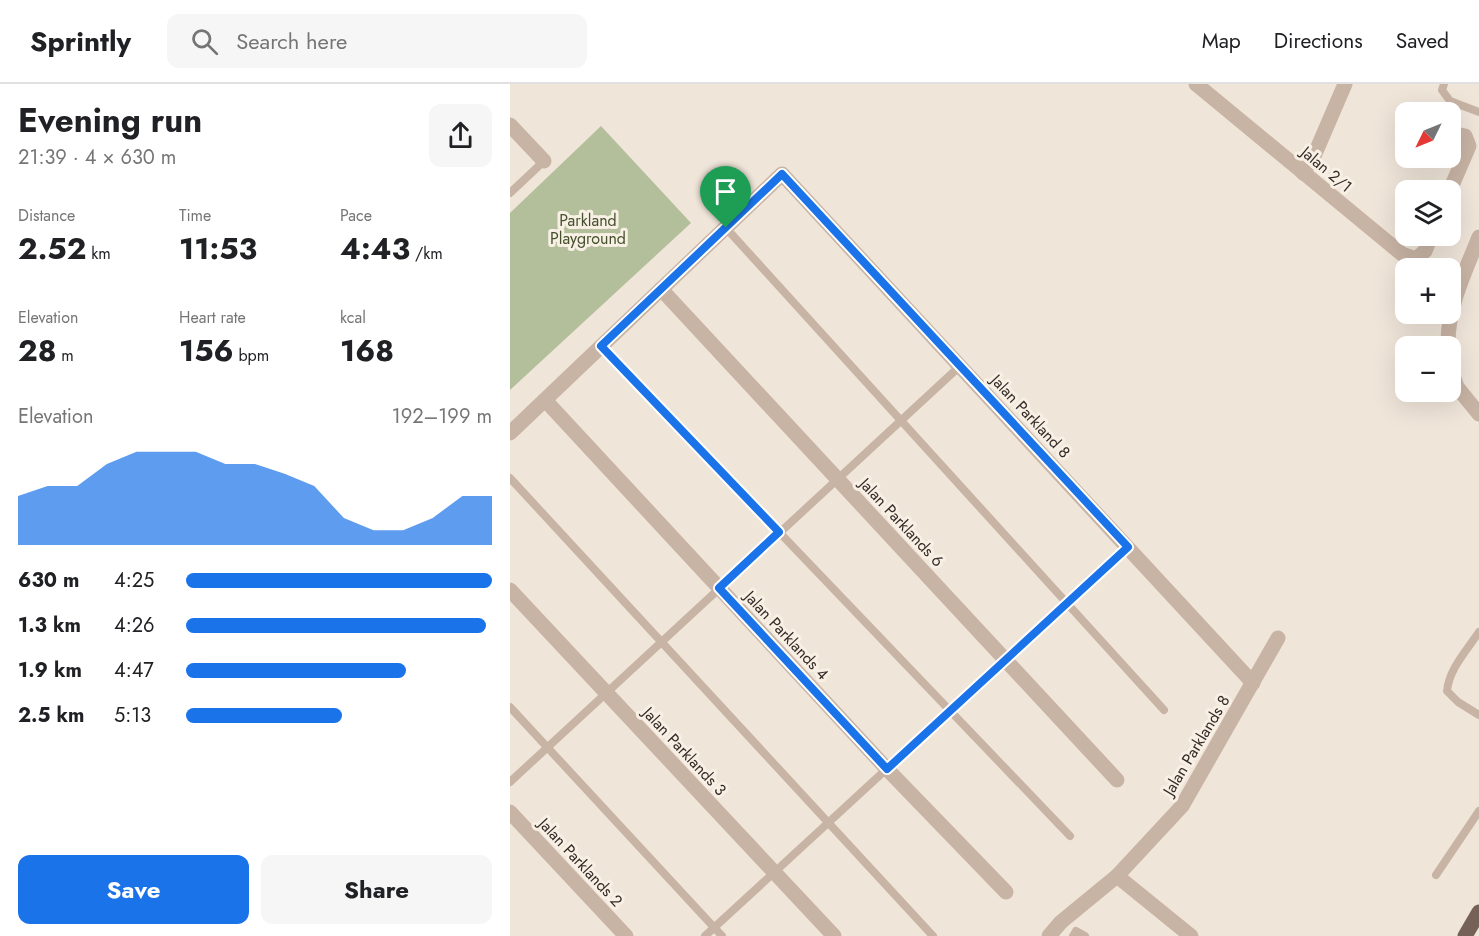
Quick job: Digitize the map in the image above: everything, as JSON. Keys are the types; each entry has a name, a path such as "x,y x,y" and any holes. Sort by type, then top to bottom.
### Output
{"main road":[{"path":"1465,936 1479,912"}],"street":[{"name":"Jalan 2/1","path":"1196,84 1402,254 1416,259 1427,246"},
{"path":"1303,173 1314,156 1345,84"},
{"path":"510,125 544,161"},
{"path":"1461,134 1465,135 1469,146 1461,165"},
{"name":"Jalan Parkland 8","path":"726,228 782,174 1253,683"},
{"path":"510,433 726,228"},
{"path":"1448,336 1455,297 1479,237"},
{"name":"Jalan Parklands 6","path":"662,289 1117,780"},
{"path":"1461,392 1479,414"},
{"name":"Jalan Parklands 4","path":"545,400 887,769 1006,892"},
{"name":"Jalan Parklands 3","path":"510,590 834,936"},
{"name":"Jalan Parklands 8","path":"1049,936 1061,922 1117,876 1182,806 1278,638"},
{"name":"Jalan Parklands 2","path":"510,812 626,936"},
{"path":"1117,876 1191,936"}],"lane":[{"path":"1444,84 1442,90 1450,101 1479,112"},
{"path":"510,193 544,161"},
{"path":"726,228 1164,710"},
{"path":"601,346 1070,837"},
{"path":"510,782 960,366"},
{"path":"510,478 933,936"},
{"path":"705,936 1128,547"},
{"path":"1479,632 1452,673 1447,691 1458,702 1479,716"},
{"path":"510,707 722,936"},
{"path":"1436,875 1479,811"},
{"path":"1073,936 1076,931 1085,936"}],"green space":[{"name":"Parkland Playground","path":"601,126 691,223 510,390 510,213"}],"route":[{"path":"782,174 1128,547 887,769 719,588 779,532 601,346 726,228 782,174"}]}
